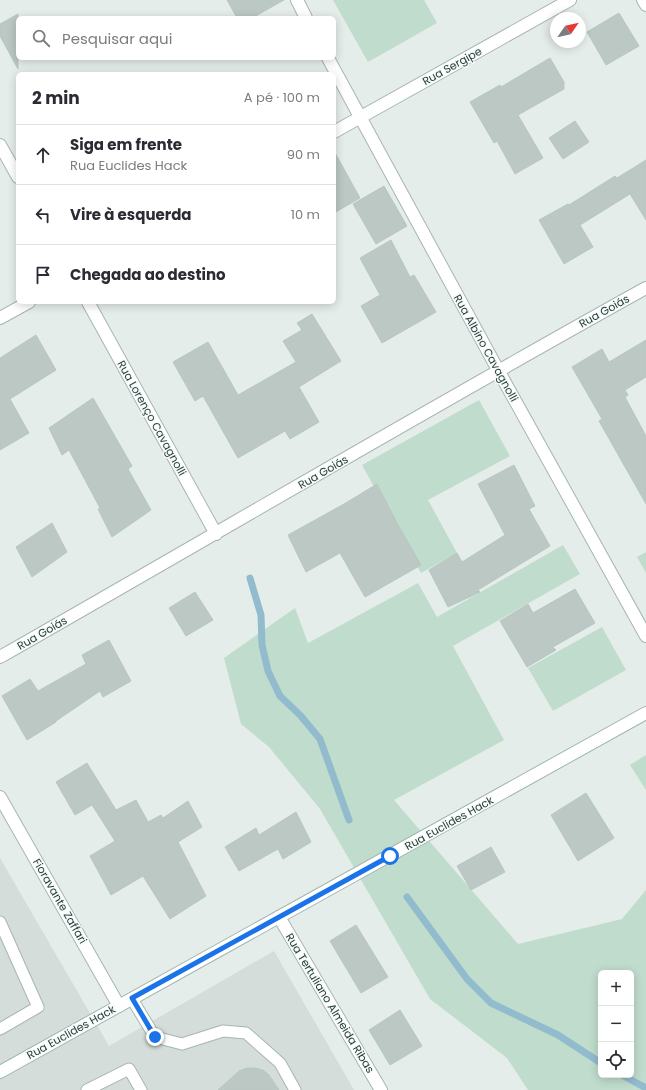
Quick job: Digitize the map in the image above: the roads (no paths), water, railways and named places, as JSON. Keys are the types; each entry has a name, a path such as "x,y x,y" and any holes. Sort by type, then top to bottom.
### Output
{"street":[{"path":"297,0 305,16"},
{"name":"Rua Sergipe","path":"336,131 570,0"},
{"path":"643,0 646,5"},
{"name":"Rua Albino Cavagnolli","path":"329,60 335,72"},
{"name":"Rua Albino Cavagnolli","path":"336,73 498,370 646,636"},
{"path":"0,145 16,173"},
{"name":"Rua Goiás","path":"0,657 216,534 498,370 646,288"},
{"path":"0,318 25,304"},
{"name":"Rua Lorenço Cavagnolli","path":"89,304 216,534"},
{"name":"Rua Euclides Hack","path":"0,1072 646,713"},
{"name":"Fioravante Zaffari","path":"0,797 119,1006"},
{"name":"Rua Tertuliano Almeida Ribas","path":"279,917 381,1090"}],"lane":[{"path":"0,922 38,1007 0,1029"},
{"path":"132,998 155,1037 182,1044 223,1031 246,1032 280,1063 296,1090"},
{"path":"87,1090 129,1069 141,1090"}],"waterway":[{"path":"250,578 261,615 262,645 268,671 280,696 300,715 320,739 349,820"},
{"path":"407,897 467,979 491,1003 558,1035 598,1061"},
{"path":"628,1078 646,1088"}]}
